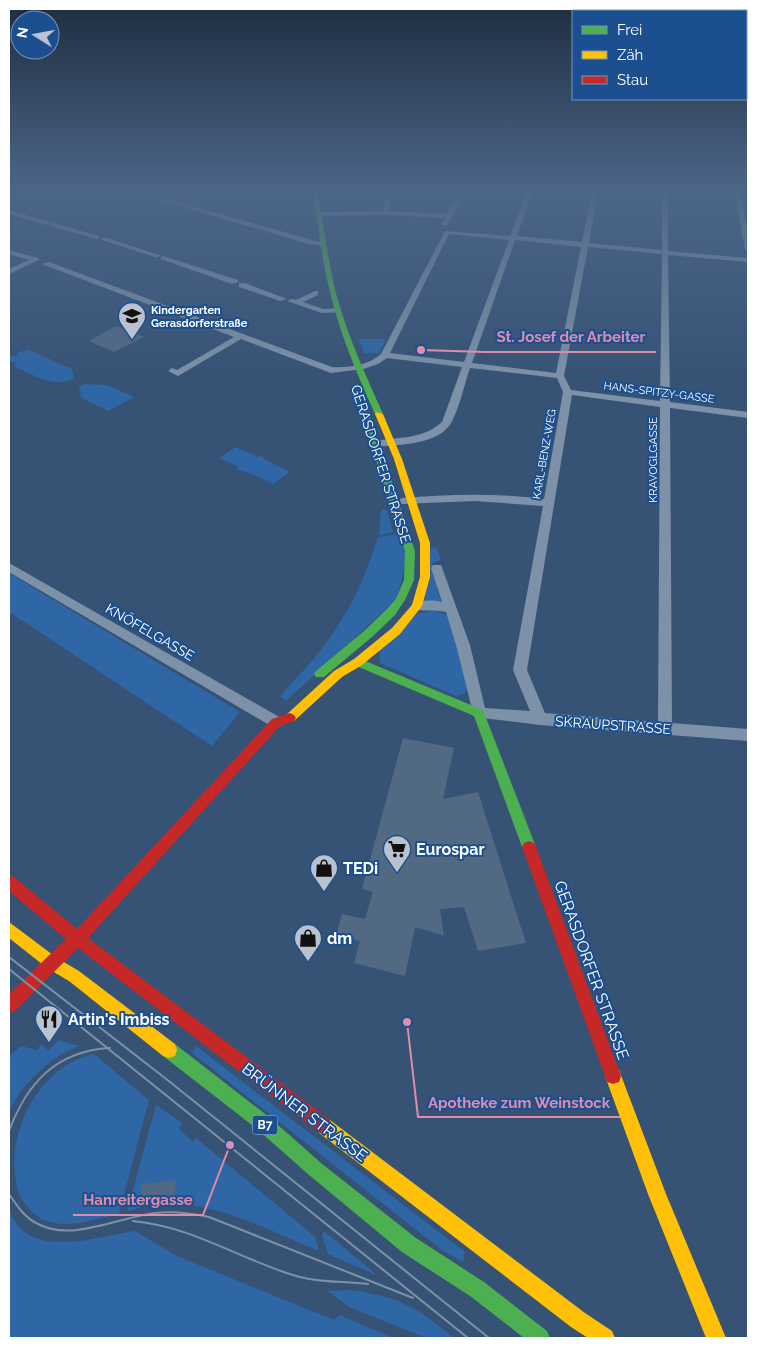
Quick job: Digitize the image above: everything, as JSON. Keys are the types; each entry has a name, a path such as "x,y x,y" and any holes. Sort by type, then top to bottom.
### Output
{"main road":[{"name":"GERASDORFER STRASSE","path":"10,1001 78,939 276,722 277,716 309,684 382,621 401,600 410,573 410,551 375,444 354,367 335,310 325,254"},
{"name":"GERASDORFER STRASSE","path":"276,722 288,720 338,674 358,662 396,631 417,606 425,577 425,543 398,459 354,367"},
{"path":"401,600 397,612 389,623 359,649 358,662 479,713"},
{"name":"GERASDORFER STRASSE","path":"479,713 657,1194 716,1338"},
{"name":"BRÜNNER STRASSE","path":"9,882 78,939 570,1314 605,1338"},
{"name":"B7","path":"9,929 52,963 74,976 263,1123 315,1169 410,1244 477,1289 540,1338"}],"street":[{"path":"9,272 35,260 15,254"},
{"path":"150,254 322,311 335,310"},
{"path":"46,264 331,370 339,371 376,362 385,355 436,254"},
{"path":"375,444 423,438 446,423 506,254"},
{"path":"385,355 560,376 583,254"},
{"name":"KRAVOGLGASSE","path":"665,254 666,729"},
{"path":"684,254 748,260"},
{"path":"290,301 314,293"},
{"path":"172,371 178,374 241,336"},
{"name":"KARL-BENZ-WEG","path":"540,719 520,670 568,392 560,376"},
{"name":"HANS-SPITZY-GASSE","path":"568,392 748,415"},
{"path":"395,502 471,496 513,498 548,503"},
{"name":"KNÖFELGASSE","path":"9,567 276,722"},
{"name":"GERASDORFER STRASSE","path":"437,568 463,645 479,713"},
{"path":"417,606 435,605 450,609"},
{"name":"SKRAUPSTRASSE","path":"479,713 748,735"}],"shaded area":[{"path":"359,340 386,340 379,353 364,353"},
{"path":"27,349 72,369 74,379 58,382 51,381 14,366 16,364 9,360 9,357 17,356 18,353"},
{"path":"84,384 107,385 134,397 109,411 81,398 79,387"},
{"path":"236,447 258,457 261,455 266,460 290,472 273,484 250,473 236,470 239,467 219,458"},
{"path":"381,510 387,511 393,532 380,535"},
{"path":"400,534 407,558 397,599 286,701 281,697 282,694 326,643 344,615 360,585 378,537"},
{"path":"436,547 441,560 432,563 439,586 436,587 441,601 426,604 424,602 429,549"},
{"path":"9,573 240,712 212,746 9,612"},
{"path":"435,610 449,616 468,687 465,693 456,696 380,663 379,651 416,614"},
{"path":"58,1040 80,1046 59,1056 38,1072 21,1092 9,1113 9,1056 21,1046 37,1050 41,1044 49,1051"},
{"path":"196,1046 465,1252 463,1262 443,1251 192,1053"},
{"path":"94,1054 149,1100 119,1214 70,1224 48,1222 34,1214 20,1196 15,1174 15,1152 20,1130 28,1108 40,1089 56,1073 74,1061"},
{"path":"156,1105 182,1123 179,1129 193,1142 196,1138 315,1237 319,1251 225,1213 201,1207 176,1204 151,1206 127,1212"},
{"path":"9,1210 19,1227 30,1235 43,1240 58,1242 74,1241 135,1231 177,1256 334,1320 340,1315 393,1338 9,1338"},
{"path":"324,1231 378,1276 328,1254 322,1235"},
{"path":"350,1290 382,1296 406,1305 428,1318 454,1338 426,1338 349,1307 328,1291"}],"building":[{"name":"Kindergarten Gerasdorferstraße","path":"114,327 119,327 144,337 114,352 89,341"},
{"path":"403,738 454,748 443,799 478,792 526,943 478,951 464,907 440,909 444,936 415,927 405,976 354,963 360,941 336,935 342,914 365,919 373,892 362,889"},
{"path":"176,1180 174,1199 140,1203 142,1184"}],"tram line":[{"path":"9,957 165,1078 489,1338"},
{"path":"9,969 108,1048"},
{"path":"9,1131 25,1098 46,1073 74,1055 91,1050 108,1048"},
{"path":"108,1048 468,1338"},
{"path":"9,1194 25,1215 38,1224 51,1229 66,1230 96,1227 141,1215 162,1212 196,1214 209,1217 413,1298"},
{"path":"133,1221 155,1224 176,1230 296,1276 323,1281 368,1284"}],"traffic: fast":[{"path":"325,254 338,311 362,376 379,414"},
{"path":"320,674 391,612 400,600 409,580 410,551 362,404"},
{"path":"358,662 479,713 529,847"},
{"path":"169,1050 263,1123 315,1169 409,1245 477,1289 540,1338"}],"traffic: slow":[{"path":"290,718 338,674 358,662 396,631 417,606 425,577 425,543 398,459 379,414"},
{"path":"9,929 52,963 74,976 169,1050"},
{"path":"613,1076 657,1194 716,1338"},
{"path":"324,1126 578,1320 605,1338"}],"traffic: jam":[{"path":"9,1005 90,926 276,722 290,718"},
{"path":"529,847 613,1076"},
{"path":"9,882 78,939 324,1126"}],"place":[{"name":"Kindergarten Gerasdorferstraße","path":"132,340"},
{"name":"St. Josef der Arbeiter","path":"421,350"},
{"name":"Eurospar","path":"397,873"},
{"name":"TEDi","path":"324,892"},
{"name":"dm","path":"308,962"},
{"name":"Apotheke zum Weinstock","path":"407,1022"},
{"name":"Artin's Imbiss","path":"49,1043"},
{"name":"Hanreitergasse","path":"230,1145"}]}
